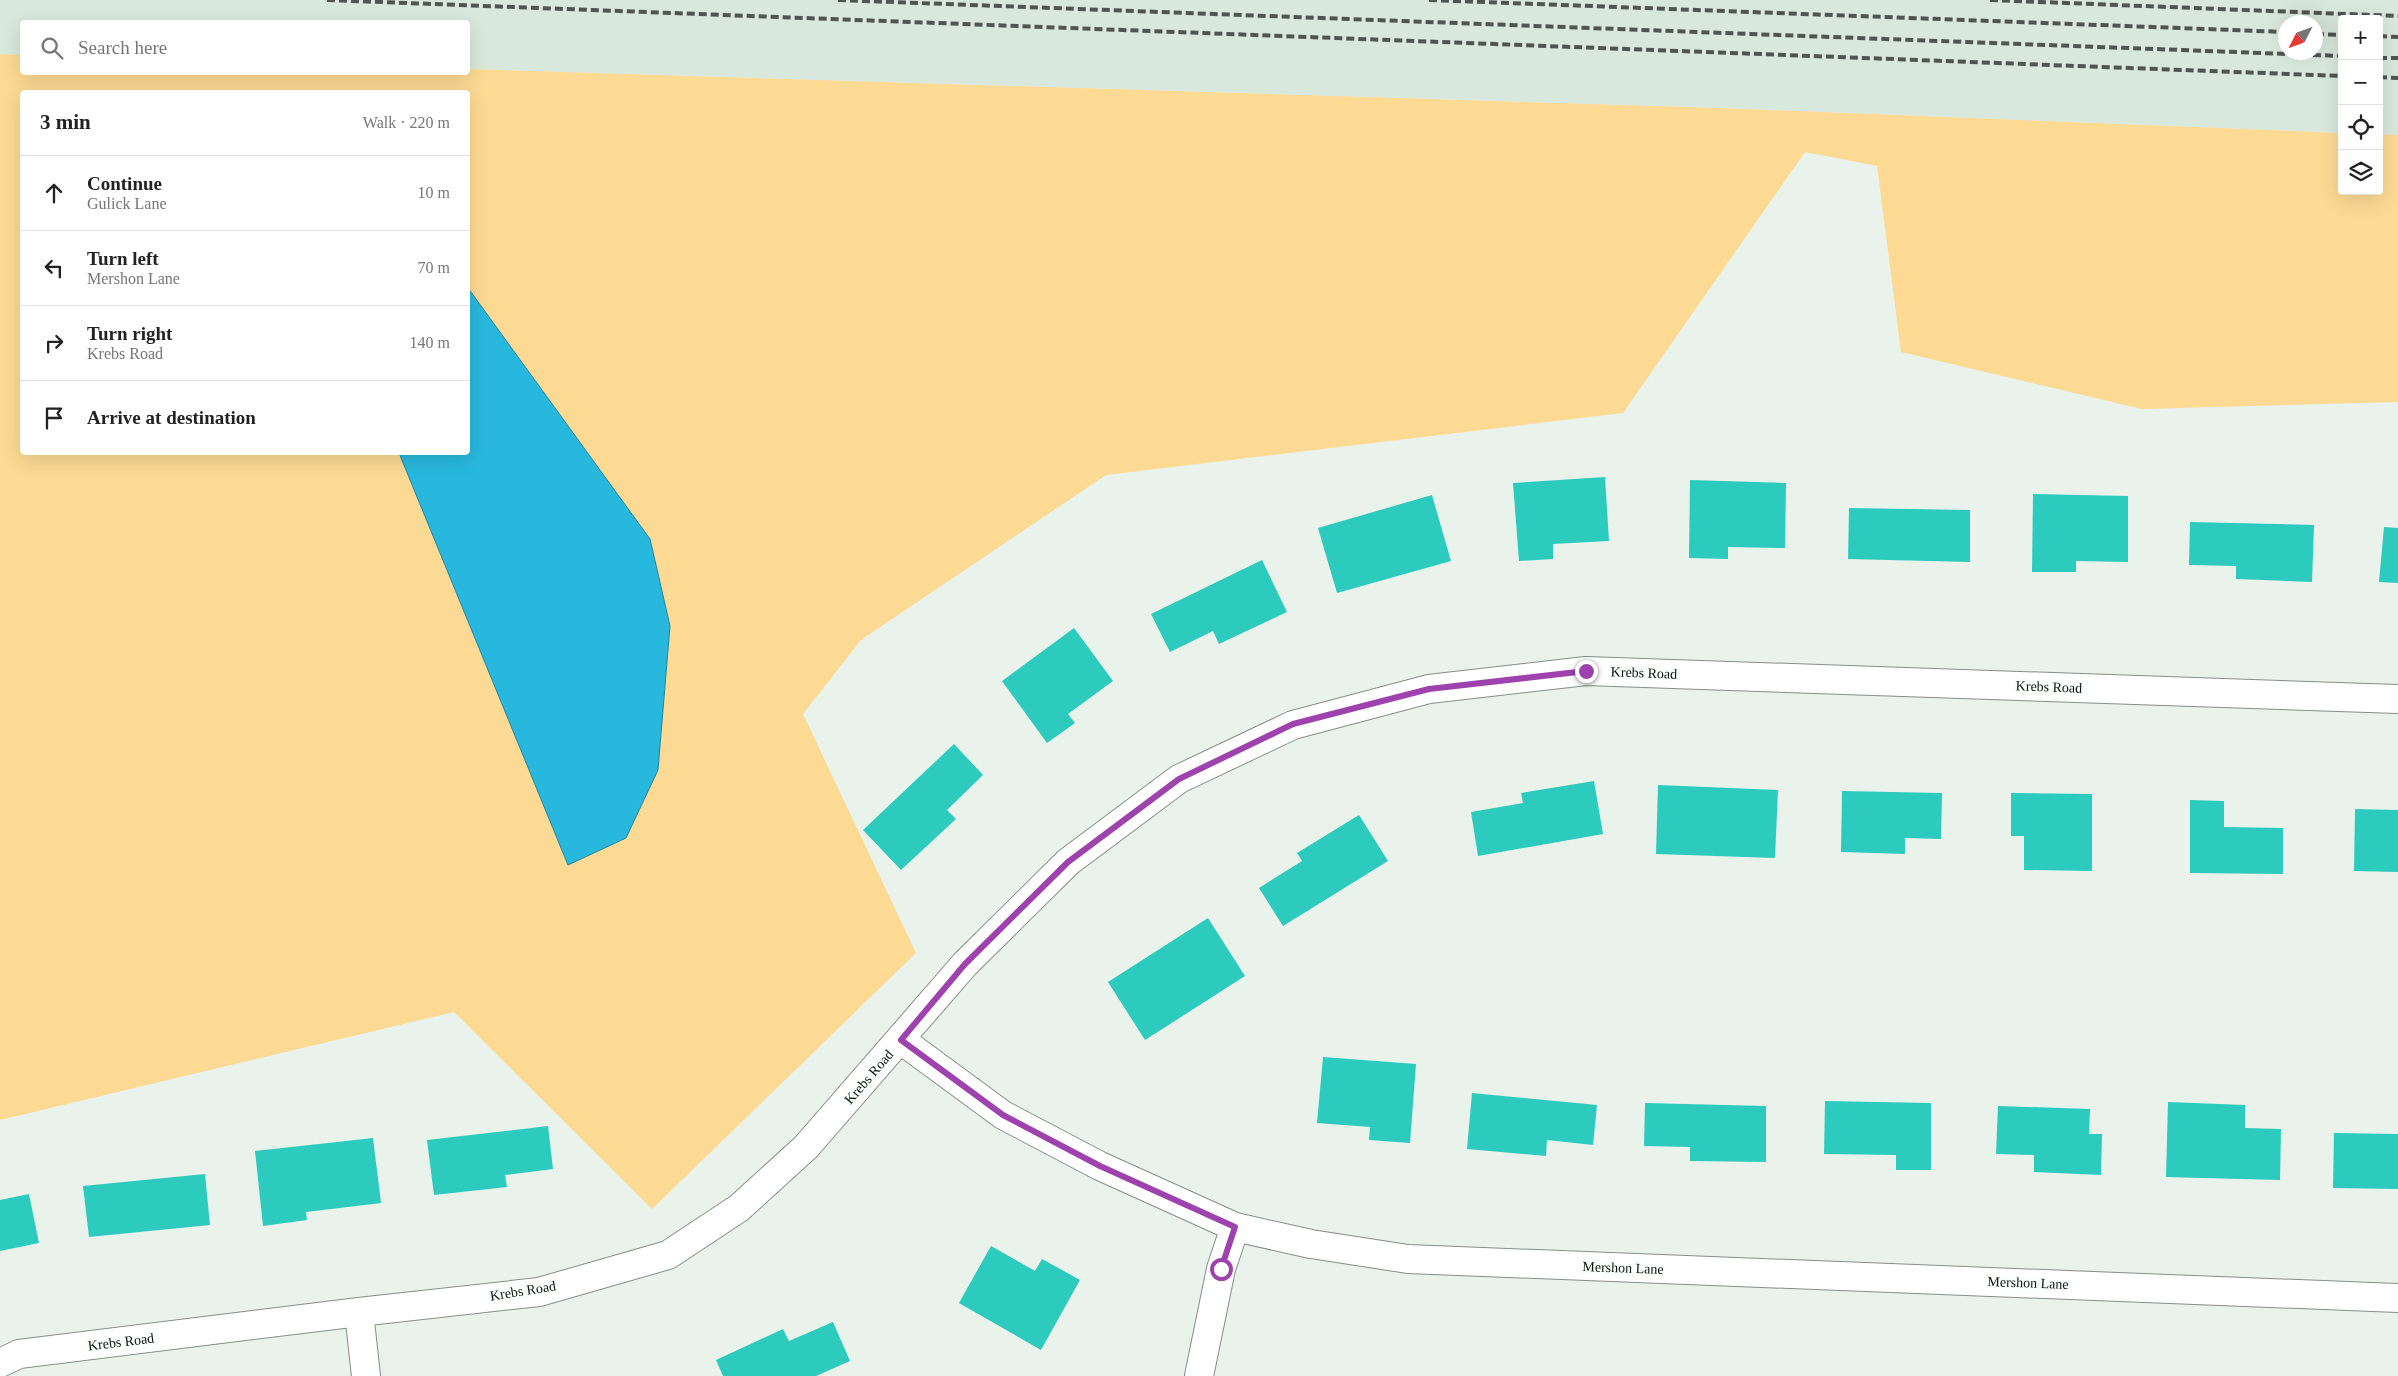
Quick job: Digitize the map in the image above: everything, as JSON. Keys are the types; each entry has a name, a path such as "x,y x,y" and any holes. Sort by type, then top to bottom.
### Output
{"street":[{"name":"Krebs Road","path":"0,1363 19,1354 538,1292 668,1255 739,1208 806,1147 901,1040 965,964 1068,862 1179,779 1293,724 1429,689 1586,671 2398,699"},
{"name":"Mershon Lane","path":"901,1040 1003,1115 1100,1166 1235,1227 1311,1244 1408,1259 2398,1298"},
{"path":"1199,1376 1221,1269 1235,1227"},
{"path":"359,1312 366,1376"}],"shaded area":[{"path":"0,0 2398,0 2398,135 2383,134 2383,15 2338,15 2338,133 1720,108 470,69 470,20 20,20 20,55 0,54"},
{"path":"0,54 20,55 20,75 470,75 470,69 1720,108 2338,133 2338,195 2383,195 2383,134 2398,135 2398,402 2142,409 1901,352 1877,166 1805,152 1623,413 1106,475 861,640 803,714 916,953 652,1209 454,1012 0,1120"}],"water":[{"path":"470,291 650,539 670,626 658,770 626,838 568,865 400,455 470,455"}],"building":[{"path":"1605,477 1609,541 1553,544 1553,559 1519,561 1513,483"},
{"path":"1690,480 1786,483 1785,548 1728,547 1728,559 1689,558"},
{"path":"2033,494 2128,496 2128,562 2076,561 2076,572 2032,572"},
{"path":"1432,495 1451,561 1337,593 1318,528"},
{"path":"1849,508 1970,510 1970,562 1848,559"},
{"path":"2190,522 2314,525 2312,582 2236,579 2236,566 2189,565"},
{"path":"2384,527 2398,528 2398,583 2379,582"},
{"path":"1262,560 1287,612 1219,644 1213,631 1170,652 1151,614"},
{"path":"1074,628 1113,681 1068,714 1075,723 1047,743 1002,681"},
{"path":"954,744 983,775 947,810 956,819 901,870 863,830"},
{"path":"1594,781 1603,834 1478,856 1471,812 1523,803 1521,793"},
{"path":"1658,785 1778,790 1775,858 1656,854"},
{"path":"1842,791 1942,793 1941,839 1905,838 1905,854 1841,852"},
{"path":"2011,793 2092,794 2092,871 2024,870 2024,836 2011,836"},
{"path":"2190,800 2224,801 2224,827 2283,828 2283,874 2190,873"},
{"path":"2355,809 2398,810 2398,872 2354,871"},
{"path":"1359,815 1388,861 1283,926 1259,888 1302,861 1297,853"},
{"path":"1208,918 1245,976 1145,1040 1108,982"},
{"path":"1323,1057 1416,1064 1410,1143 1369,1140 1370,1127 1317,1123"},
{"path":"1472,1093 1597,1105 1593,1145 1547,1140 1546,1156 1467,1149"},
{"path":"1825,1101 1931,1103 1931,1170 1896,1170 1896,1155 1824,1154"},
{"path":"2168,1102 2245,1105 2245,1128 2281,1129 2280,1180 2166,1177"},
{"path":"1645,1103 1766,1106 1766,1162 1690,1161 1690,1147 1644,1146"},
{"path":"1998,1106 2090,1109 2089,1134 2102,1134 2101,1175 2034,1172 2034,1155 1996,1154"},
{"path":"548,1126 553,1169 505,1175 507,1187 434,1195 427,1140"},
{"path":"2334,1133 2398,1134 2398,1189 2333,1188"},
{"path":"373,1138 381,1203 306,1212 307,1220 263,1226 255,1151"},
{"path":"205,1174 210,1225 89,1237 83,1186"},
{"path":"29,1194 39,1243 0,1251 0,1200"},
{"path":"991,1246 1035,1271 1042,1259 1080,1280 1041,1350 959,1303"},
{"path":"833,1322 850,1361 816,1376 723,1376 716,1360 783,1329 789,1341"}],"railway":[{"path":"327,0 2338,76"},
{"path":"838,0 2338,56"},
{"path":"1429,0 2278,32"},
{"path":"1990,0 2398,16"},
{"path":"2323,34 2338,35"},
{"path":"2383,36 2398,37"},
{"path":"2383,58 2398,58"},
{"path":"2383,77 2398,78"}],"route":[{"path":"1221,1269 1235,1227 1100,1166 1003,1115 901,1040 965,964 1068,862 1179,779 1293,724 1429,689 1586,671"}]}
